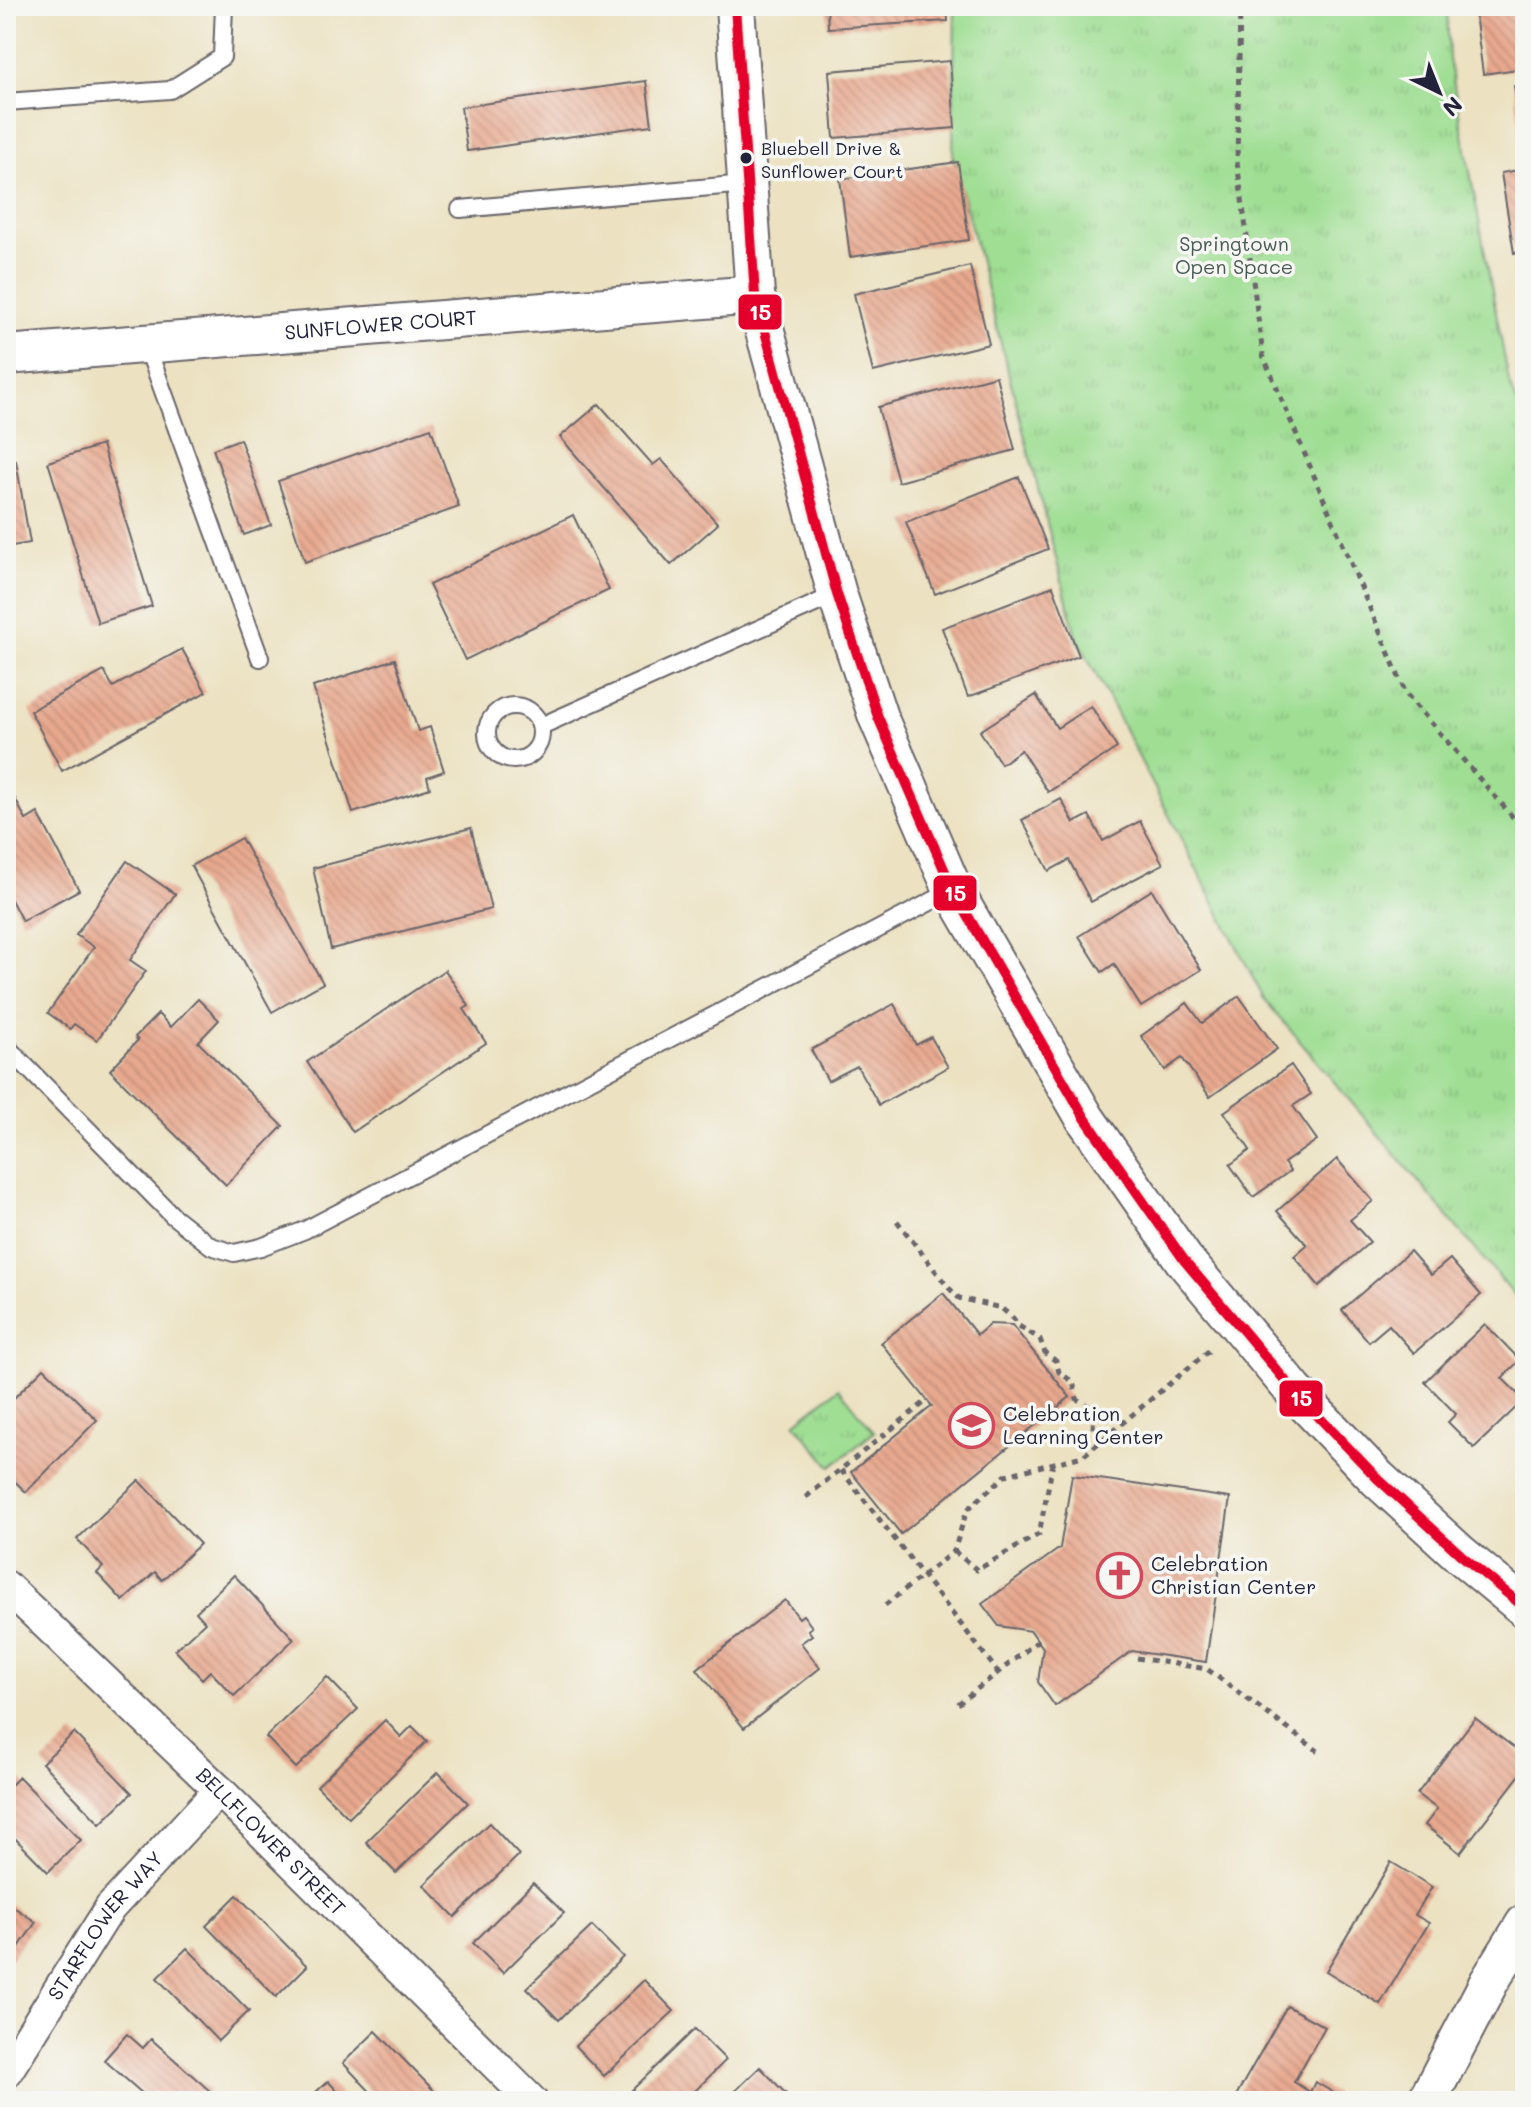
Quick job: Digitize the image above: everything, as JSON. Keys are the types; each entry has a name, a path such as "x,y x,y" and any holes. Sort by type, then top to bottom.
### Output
{"street":[{"path":"735,6 755,295 837,594 878,717 953,890 1085,1118 1184,1260 1294,1391 1377,1478 1461,1555 1525,1608"},
{"name":"SUNFLOWER COURT","path":"6,355 755,295"},
{"name":"BELLFLOWER STREET","path":"6,1586 219,1790 532,2101"},
{"name":"STARFLOWER WAY","path":"6,2073 110,1908 219,1790"},
{"path":"1427,2101 1489,1982 1525,1924"}],"lane":[{"path":"6,102 170,90 222,57 224,6"},
{"path":"460,209 746,184"},
{"path":"146,344 260,658"},
{"path":"541,726 837,594"},
{"path":"6,1041 10,1050 173,1216 211,1246 234,1253 261,1247 305,1230 953,890"}],"path":[{"path":"1240,6 1237,162 1263,355 1406,694 1525,831"},
{"path":"897,1221 959,1298 1001,1308 1019,1326 1040,1339 1045,1353 1056,1361 1059,1372 1073,1382 1077,1399 1094,1409 1093,1429 1101,1442"},
{"path":"885,1605 954,1551 967,1510 1006,1475 1083,1456 1239,1325"},
{"path":"806,1497 924,1403"},
{"path":"954,1551 977,1570 1039,1534 1053,1463"},
{"path":"841,1470 998,1672"},
{"path":"958,1704 1038,1641"},
{"path":"1137,1658 1207,1669 1318,1751"}],"green space":[{"name":"Springtown Open Space","path":"955,6 1447,6 1449,59 1509,382 1525,423 1525,1308 1264,999 1076,636 953,157"},
{"path":"839,1388 874,1432 831,1467 795,1423"}],"building":[{"path":"827,6 947,6 948,21 828,28"},
{"path":"1474,6 1525,6 1525,68 1483,74"},
{"path":"950,61 955,128 834,138 829,71"},
{"path":"646,81 652,125 467,151 461,107"},
{"path":"1525,85 1525,150 1523,151 1514,86"},
{"path":"958,162 969,240 850,257 840,179"},
{"path":"1525,169 1525,251 1514,253 1501,173"},
{"path":"970,266 989,344 873,372 854,294"},
{"path":"996,376 1015,450 898,482 878,407"},
{"path":"599,404 653,465 661,459 718,524 671,565 560,437"},
{"path":"431,428 459,507 305,562 278,481"},
{"path":"240,439 271,525 244,535 213,449"},
{"path":"102,445 152,606 98,623 48,462"},
{"path":"16,461 30,543 6,547 6,463"},
{"path":"1019,477 1048,549 935,594 906,522"},
{"path":"573,515 609,590 465,660 429,585"},
{"path":"1053,586 1079,656 968,697 942,628"},
{"path":"182,649 206,692 62,771 30,711 104,671 113,687"},
{"path":"395,659 418,731 430,727 444,771 427,777 430,788 353,813 313,687"},
{"path":"1036,695 1057,728 1091,706 1117,748 1048,792 1021,750 1001,764 980,731"},
{"path":"6,781 26,820 38,813 79,890 22,921 6,890"},
{"path":"1061,799 1074,823 1089,815 1103,841 1140,821 1163,864 1091,902 1069,860 1049,871 1022,820"},
{"path":"471,828 491,909 331,949 313,868"},
{"path":"241,838 323,983 272,1012 191,866"},
{"path":"127,861 175,894 130,960 146,971 97,1040 74,1024 70,1029 48,1013 94,947 76,935"},
{"path":"1152,890 1201,970 1141,1007 1114,964 1102,972 1079,936"},
{"path":"445,970 469,1006 464,1009 486,1043 353,1132 307,1062"},
{"path":"1239,996 1277,1049 1210,1097 1182,1058 1165,1070 1141,1036 1187,1003 1202,1023"},
{"path":"198,999 219,1020 198,1042 283,1126 226,1185 110,1070 138,1040 135,1037 158,1014 171,1027"},
{"path":"894,1004 916,1045 931,1037 948,1067 879,1105 857,1066 828,1081 811,1050"},
{"path":"1291,1065 1311,1094 1293,1106 1317,1140 1284,1163 1290,1171 1253,1197 1230,1165 1250,1150 1224,1112"},
{"path":"1337,1159 1373,1201 1350,1220 1370,1242 1319,1286 1294,1256 1307,1245 1277,1211"},
{"path":"1410,1251 1431,1275 1450,1259 1481,1295 1414,1353 1389,1325 1369,1342 1342,1310"},
{"name":"Celebration Learning Center","path":"943,1293 977,1335 990,1324 1012,1325 1070,1397 901,1534 851,1472 932,1406 881,1343"},
{"path":"1485,1324 1520,1360 1502,1378 1524,1400 1474,1448 1448,1422 1456,1414 1425,1382"},
{"path":"44,1368 97,1420 26,1492 6,1473 6,1406"},
{"name":"Celebration Christian Center","path":"1072,1475 1230,1498 1206,1662 1132,1651 1055,1706 1038,1682 1043,1648 1031,1631 999,1626 982,1604 1060,1548"},
{"path":"139,1480 200,1544 162,1580 155,1572 123,1601 97,1573 103,1567 77,1539"},
{"path":"234,1575 294,1639 234,1696 210,1671 202,1679 175,1650 205,1622 196,1612"},
{"path":"785,1600 799,1618 803,1615 812,1627 808,1630 812,1635 801,1643 820,1668 744,1728 697,1669"},
{"path":"327,1677 358,1709 296,1768 266,1737"},
{"path":"1475,1718 1525,1756 1525,1768 1460,1853 1425,1825 1437,1809 1417,1794"},
{"path":"385,1720 401,1737 412,1726 427,1741 349,1818 317,1786"},
{"path":"74,1733 132,1793 100,1824 42,1763"},
{"path":"438,1772 468,1803 396,1873 366,1842"},
{"path":"19,1777 81,1840 48,1872 6,1829 6,1790"},
{"path":"489,1823 519,1855 455,1917 424,1885"},
{"path":"1391,1862 1432,1887 1415,1915 1429,1923 1380,2004 1326,1971"},
{"path":"533,1883 564,1913 503,1973 473,1943"},
{"path":"237,1895 307,1966 276,1997 206,1926"},
{"path":"6,1902 36,1922 10,1960 6,1957"},
{"path":"592,1926 623,1957 559,2020 527,1988"},
{"path":"187,1948 249,2011 218,2041 157,1978"},
{"path":"644,1980 674,2011 604,2076 575,2046"},
{"path":"1287,2006 1325,2027 1294,2082 1310,2092 1315,2082 1336,2094 1332,2101 1233,2101"},
{"path":"695,2029 726,2060 685,2101 641,2101 631,2091"},
{"path":"376,2031 443,2100 379,2101 343,2063"},
{"path":"127,2034 143,2048 151,2039 210,2091 201,2101 151,2101 104,2060"},
{"path":"760,2067 790,2098 787,2101 725,2101"},
{"path":"328,2081 346,2101 306,2101"}],"transit line":[{"name":"15","path":"735,6 755,295 837,594 878,717 953,890 1085,1118 1184,1260 1294,1391 1377,1478 1461,1555 1525,1608"}],"place":[{"name":"Bluebell Drive & Sunflower Court","path":"746,158"},
{"name":"Celebration Learning Center","path":"972,1425"},
{"name":"Celebration Christian Center","path":"1120,1576"}]}
